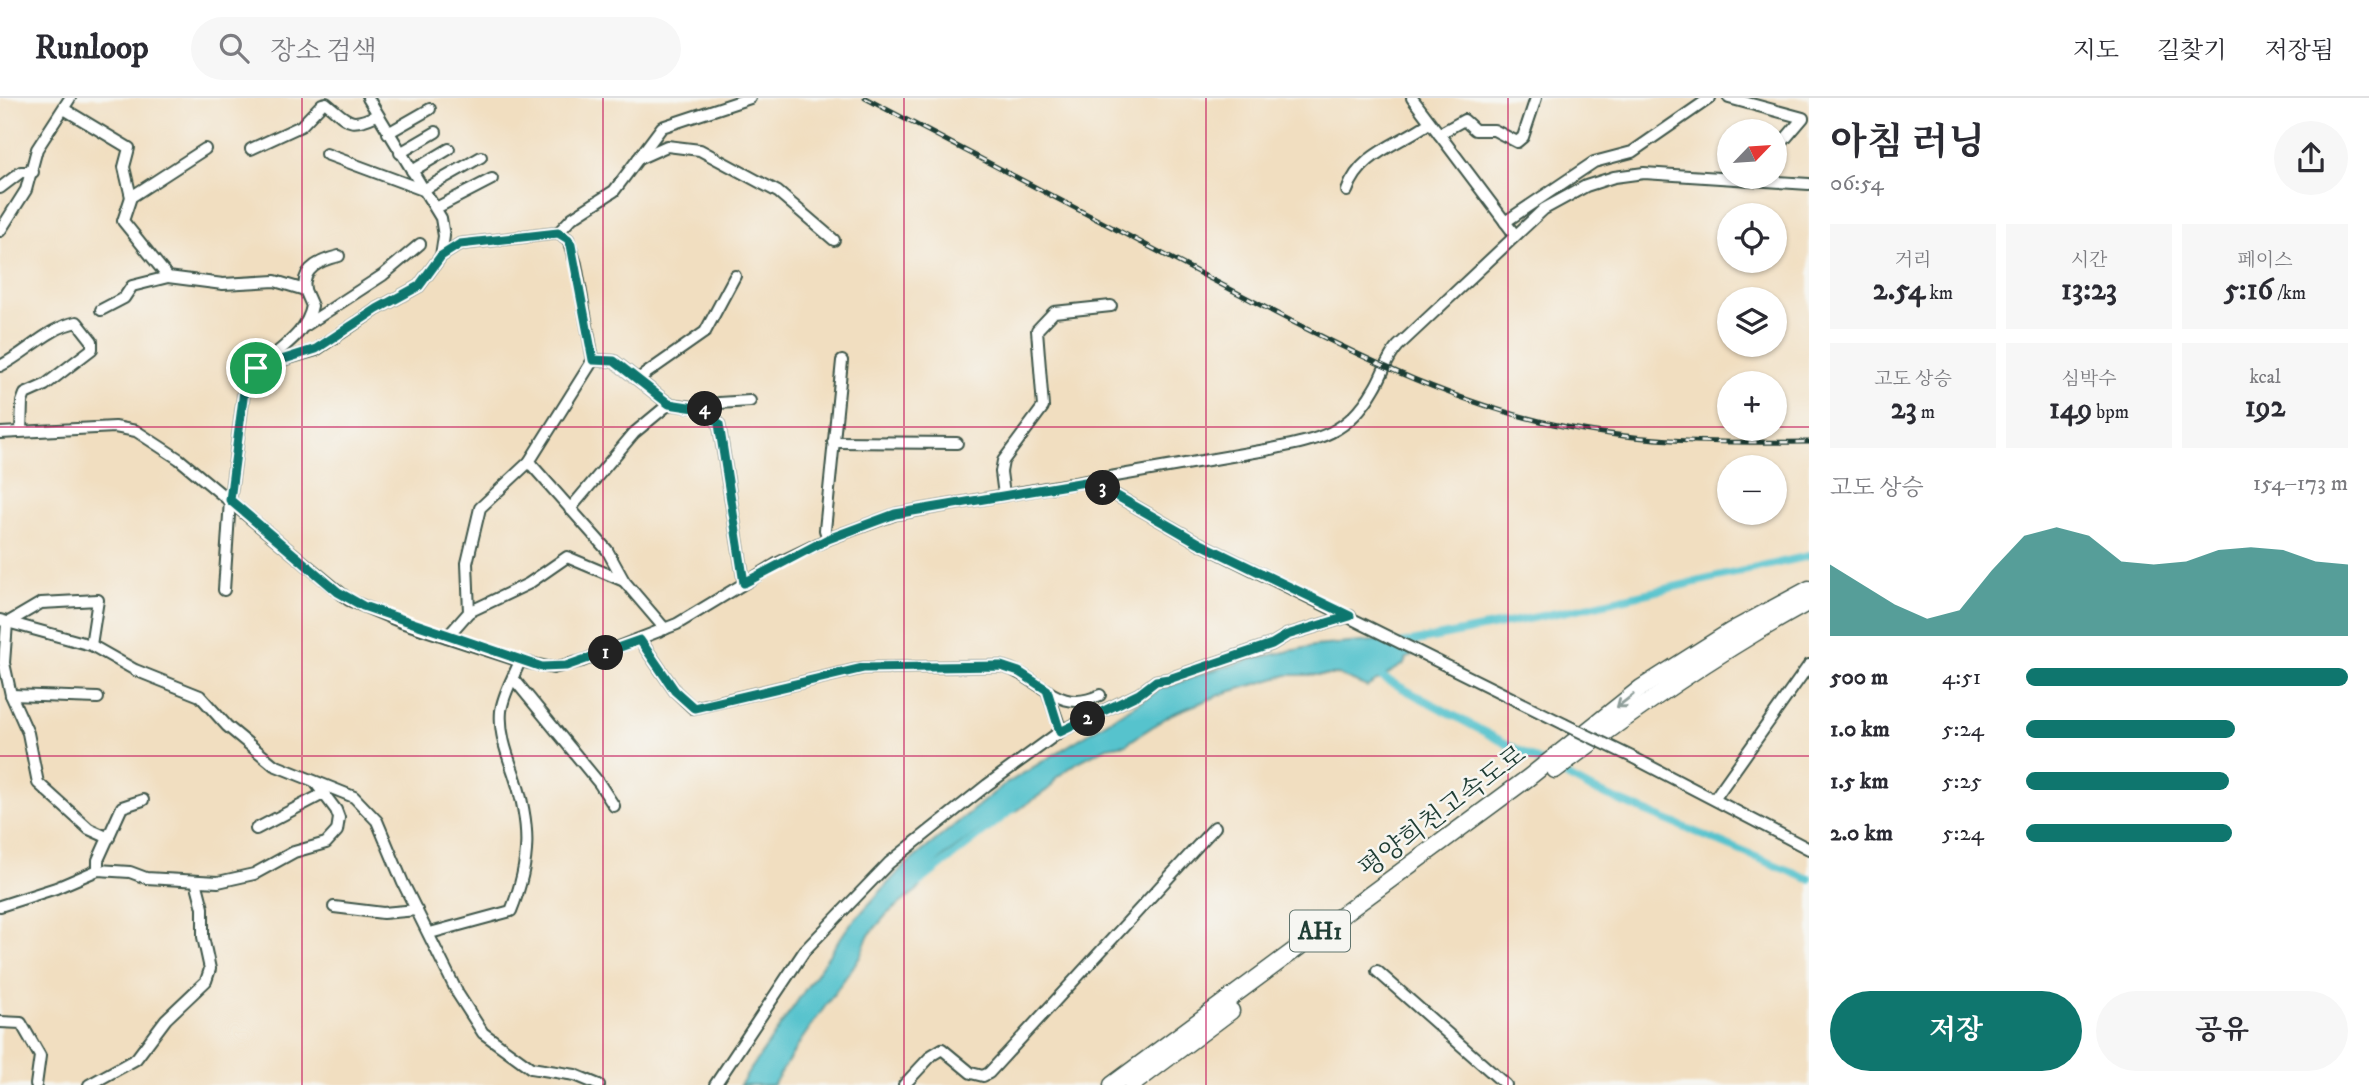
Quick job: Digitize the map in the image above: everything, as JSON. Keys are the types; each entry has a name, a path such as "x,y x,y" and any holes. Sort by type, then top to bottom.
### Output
{"highway":[{"name":"평양희천고속도로","path":"1577,746 1641,688 1731,631 1809,589"},
{"name":"평양희천고속도로","path":"1132,1085 1577,746 1749,635 1809,603"},
{"name":"평양희천고속도로","path":"1112,1085 1533,780"}],"street":[{"path":"0,231 26,190 37,149 70,98"},
{"path":"368,98 444,225 441,256"},
{"path":"558,233 572,218 614,191 662,127 750,98"},
{"path":"1412,98 1515,235"},
{"path":"1439,134 1464,120 1475,130 1494,130 1517,142 1523,137 1536,98"},
{"path":"1505,222 1594,162 1632,152 1710,98"},
{"path":"1729,98 1806,116 1787,137"},
{"path":"251,149 301,127 322,104 326,103 351,124 359,124 377,115"},
{"path":"64,109 129,148 124,167 131,197 123,221 168,277"},
{"path":"388,133 430,109"},
{"path":"1347,191 1363,162 1429,124"},
{"path":"400,153 436,132"},
{"path":"636,160 667,146 700,150 778,192 834,240"},
{"path":"131,197 205,149"},
{"path":"412,171 449,149"},
{"path":"326,154 424,190"},
{"path":"424,190 481,157"},
{"path":"0,188 21,172 33,172"},
{"path":"0,433 126,428 158,443 349,600 520,661 542,667 566,666 665,629 828,539 895,514 1310,441 1336,431 1363,409 1390,356 1398,346 1515,235 1557,200 1614,177 1644,173 1717,176"},
{"path":"436,208 492,179"},
{"path":"1787,182 1809,184"},
{"path":"256,368 316,349 377,309 419,286 441,256 460,244 476,240 558,233 568,239 593,360 529,463 480,508 467,563 469,612"},
{"path":"225,590 230,500 245,383 256,368 305,326 383,275 420,244"},
{"path":"305,326 312,306 305,290 304,278 323,259 339,256"},
{"path":"638,379 652,366 674,355 705,332 735,276"},
{"path":"101,310 124,298 132,286 168,277 223,284 275,281 305,290"},
{"path":"1004,495 1000,472 1003,461 1043,407 1037,330 1055,312 1111,306"},
{"path":"0,366 69,323 77,322 92,341 92,349 45,385 25,394 22,402 22,431"},
{"path":"593,360 614,361 669,404 708,410 719,403 750,401"},
{"path":"828,539 825,530 842,361"},
{"path":"570,509 634,433 669,404"},
{"path":"708,410 719,424 744,583"},
{"path":"833,442 957,443"},
{"path":"529,463 607,551 624,582 665,629"},
{"path":"1091,481 1199,543 1715,798 1809,849"},
{"path":"447,637 469,612 528,584 567,557 624,582"},
{"path":"4,622 41,603 98,600 91,645"},
{"path":"715,1085 790,971 850,901 889,863 987,785 1060,732 1139,694 1156,681 1169,679 1272,644 1287,635 1350,616"},
{"path":"4,622 91,645 135,670 200,696 227,726 274,765 345,792 371,811 458,994 483,1033 531,1069 575,1075 599,1085"},
{"path":"4,622 4,663 11,695 28,733 38,783 89,829 109,838"},
{"path":"640,640 675,691 694,708 863,668 1001,666 1019,672 1075,704 1100,695"},
{"path":"430,933 511,911 523,882 528,839 524,806 503,742 500,717 520,661"},
{"path":"1715,798 1809,665"},
{"path":"513,678 599,783 614,806"},
{"path":"1047,690 1060,732"},
{"path":"11,695 98,698"},
{"path":"0,906 56,888 98,870 130,872 146,878 196,881 244,878 294,852 326,843 337,831 339,818 315,782"},
{"path":"256,829 323,794"},
{"path":"98,870 98,860 124,804 142,800"},
{"path":"904,1085 932,1055 942,1049 971,1073 983,1076 989,1073 1215,827"},
{"path":"89,1085 136,1059 166,1019 206,981 210,969 203,937 203,908 196,881"},
{"path":"334,907 383,913 417,910"},
{"path":"1377,971 1506,1085"},
{"path":"0,1022 21,1023 40,1056 36,1085"}],"water":[{"path":"1384,640 1413,655 1406,659 1404,664 1367,687 1338,675 1287,675 1225,693 1172,714 1126,744 1107,747 1078,762 1056,778 1050,788 1018,810 993,821 945,856 924,877 920,888 887,914 868,936 860,957 773,1085 740,1085 848,927 902,868 1001,787 1156,692 1157,687 1165,688 1204,673 1257,658 1314,646"}],"waterway":[{"path":"1401,644 1582,608 1809,556"},
{"path":"1376,674 1591,789 1809,879"},
{"path":"917,884 1014,808"}],"railway":[{"path":"865,98 1337,344 1472,401 1567,427 1627,436 1717,442 1809,442"}],"route":[{"path":"558,233 565,235 571,245 593,360 614,361 669,404 708,410 719,424 730,476 744,583 828,539 895,514 1091,481 1199,543 1350,616 1297,631 1272,644 1156,681 1149,688 1104,713 1060,732 1047,690 1010,668 988,665 863,668 694,708 675,691 640,640 566,666 542,667 401,622 349,600 338,592 230,500 245,383 256,368 316,349 377,309 419,286 432,272 441,256 460,244 476,240 558,233"}]}
